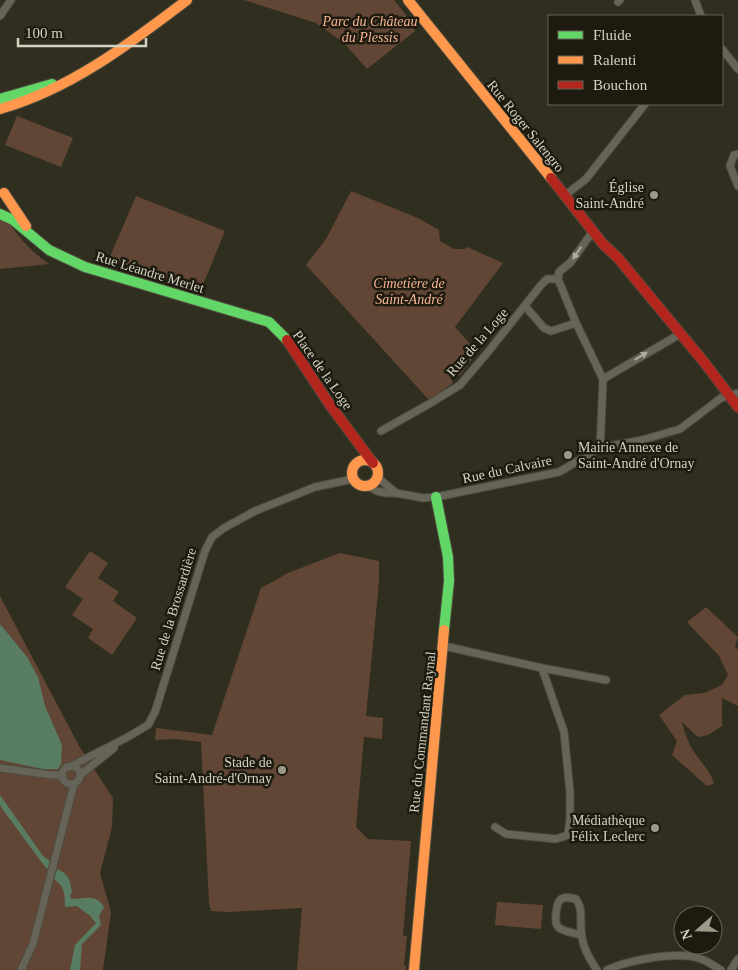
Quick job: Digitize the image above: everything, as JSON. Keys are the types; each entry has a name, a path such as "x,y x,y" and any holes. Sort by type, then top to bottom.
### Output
{"street":[{"path":"0,16 11,0"},
{"path":"0,109 47,93 127,46 187,0"},
{"name":"Rue Roger Salengro","path":"408,0 592,231 618,258 680,334 734,394 738,407"},
{"path":"695,0 701,15"},
{"path":"723,50 738,69"},
{"path":"0,99 68,80"},
{"path":"564,196 586,179 644,105"},
{"path":"738,154 734,155 730,166 738,186"},
{"name":"Rue Léandre Merlet","path":"1,194 30,233"},
{"name":"Rue Léandre Merlet","path":"0,214 13,220 49,250 85,266 269,322"},
{"path":"592,231 571,262 560,272 558,279 576,323 603,379 600,448"},
{"name":"Rue de la Loge","path":"381,431 460,385 547,279 558,279"},
{"path":"525,306 544,328 551,331 576,323"},
{"name":"Place de la Loge","path":"269,322 284,336 373,463"},
{"path":"603,379 680,334"},
{"name":"Rue du Calvaire","path":"436,497 559,472 600,448 642,440 680,429 721,398 734,394"},
{"path":"353,436 356,450 352,472 353,479 359,485 368,486 377,491 423,498 436,497"},
{"path":"354,465 361,460 373,463 377,469 377,477 374,483 368,486"},
{"path":"377,477 396,493"},
{"name":"Rue de la Brossardière","path":"126,738 148,725 155,712 205,551 212,537 234,522 298,492 353,479"},
{"name":"Rue du Commandant Raynal","path":"414,970 418,904 450,581 448,557 436,497"},
{"path":"444,646 606,680"},
{"path":"495,827 506,834 522,836 556,839 568,835 570,792 564,732 542,668"},
{"path":"62,775 64,770 69,767 126,738"},
{"path":"21,970 33,944 74,784 80,775 126,738"},
{"path":"69,767 77,769 80,775"},
{"path":"0,768 62,775"},
{"path":"62,775 66,782 74,784"},
{"path":"581,935 559,928 556,925 557,908 560,901 566,897 576,899 580,906 581,935 584,949 597,970"},
{"path":"607,970 631,961 689,956 708,962 721,970"},
{"path":"734,969 738,959"}],"green space":[{"name":"Parc du Château du Plessis","path":"244,0 394,0 409,19 415,31 367,69 344,43 316,23"},
{"path":"17,116 73,138 61,167 5,145"},
{"name":"Cimetière de Saint-André","path":"351,191 418,218 439,230 440,241 454,249 464,249 467,247 503,263 455,327 477,352 460,375 455,374 451,378 453,383 429,400 306,265 326,239"},
{"path":"136,196 225,231 200,292 109,259"},
{"path":"0,209 21,239 49,264 0,269"},
{"path":"90,551 108,563 98,578 119,592 113,601 137,618 112,655 88,638 93,629 72,615 83,599 65,587"},
{"name":"Stade de Saint-André-d'Ornay","path":"340,553 379,561 379,582 366,716 383,718 382,739 364,737 356,827 368,839 411,841 403,936 407,936 404,965 406,970 297,970 302,908 230,912 211,911 201,742 174,739 155,740 156,728 212,735 261,588 288,573"},
{"path":"0,596 79,746 113,798 112,827 100,873 111,912 103,970 0,970"},
{"path":"706,607 738,637 735,646 738,650 738,706 722,698 722,726 708,735 698,737 682,722 692,748 713,780 714,784 707,786 672,755 677,741 659,715 685,695 704,693 722,685 728,675 719,656 687,622"},
{"path":"497,902 543,905 541,929 495,925"}],"shaded area":[{"path":"0,624 27,657 38,677 45,706 62,745 61,764 58,769 43,769 0,760"},
{"path":"0,795 43,856 51,862 49,869 46,868 3,810 0,805"},
{"path":"57,869 68,878 72,892 70,895 71,899 93,898 104,907 99,916 101,925 82,944 80,970 70,970 75,945 96,923 77,906 65,907 64,891 54,879"}],"traffic: fast":[{"path":"0,99 52,84"},
{"path":"0,214 13,220 49,250 85,267 269,322 287,340"},
{"path":"436,497 448,557 449,581 444,630"}],"traffic: slow":[{"path":"0,109 51,90 98,64 187,0"},
{"path":"408,0 551,178"},
{"path":"4,193 26,226"},
{"path":"365,460 374,464 378,473 374,482 365,486 356,482 352,473 356,464 365,460"},
{"path":"414,970 444,630"}],"traffic: jam":[{"path":"551,178 603,244 618,258 704,362 738,407"},
{"path":"287,340 330,405 373,463"}],"place":[{"name":"Église Saint-André","path":"654,195"},
{"name":"Mairie Annexe de Saint-André d'Ornay","path":"568,455"},
{"name":"Stade de Saint-André-d'Ornay","path":"282,770"},
{"name":"Médiathèque Félix Leclerc","path":"655,828"}]}
